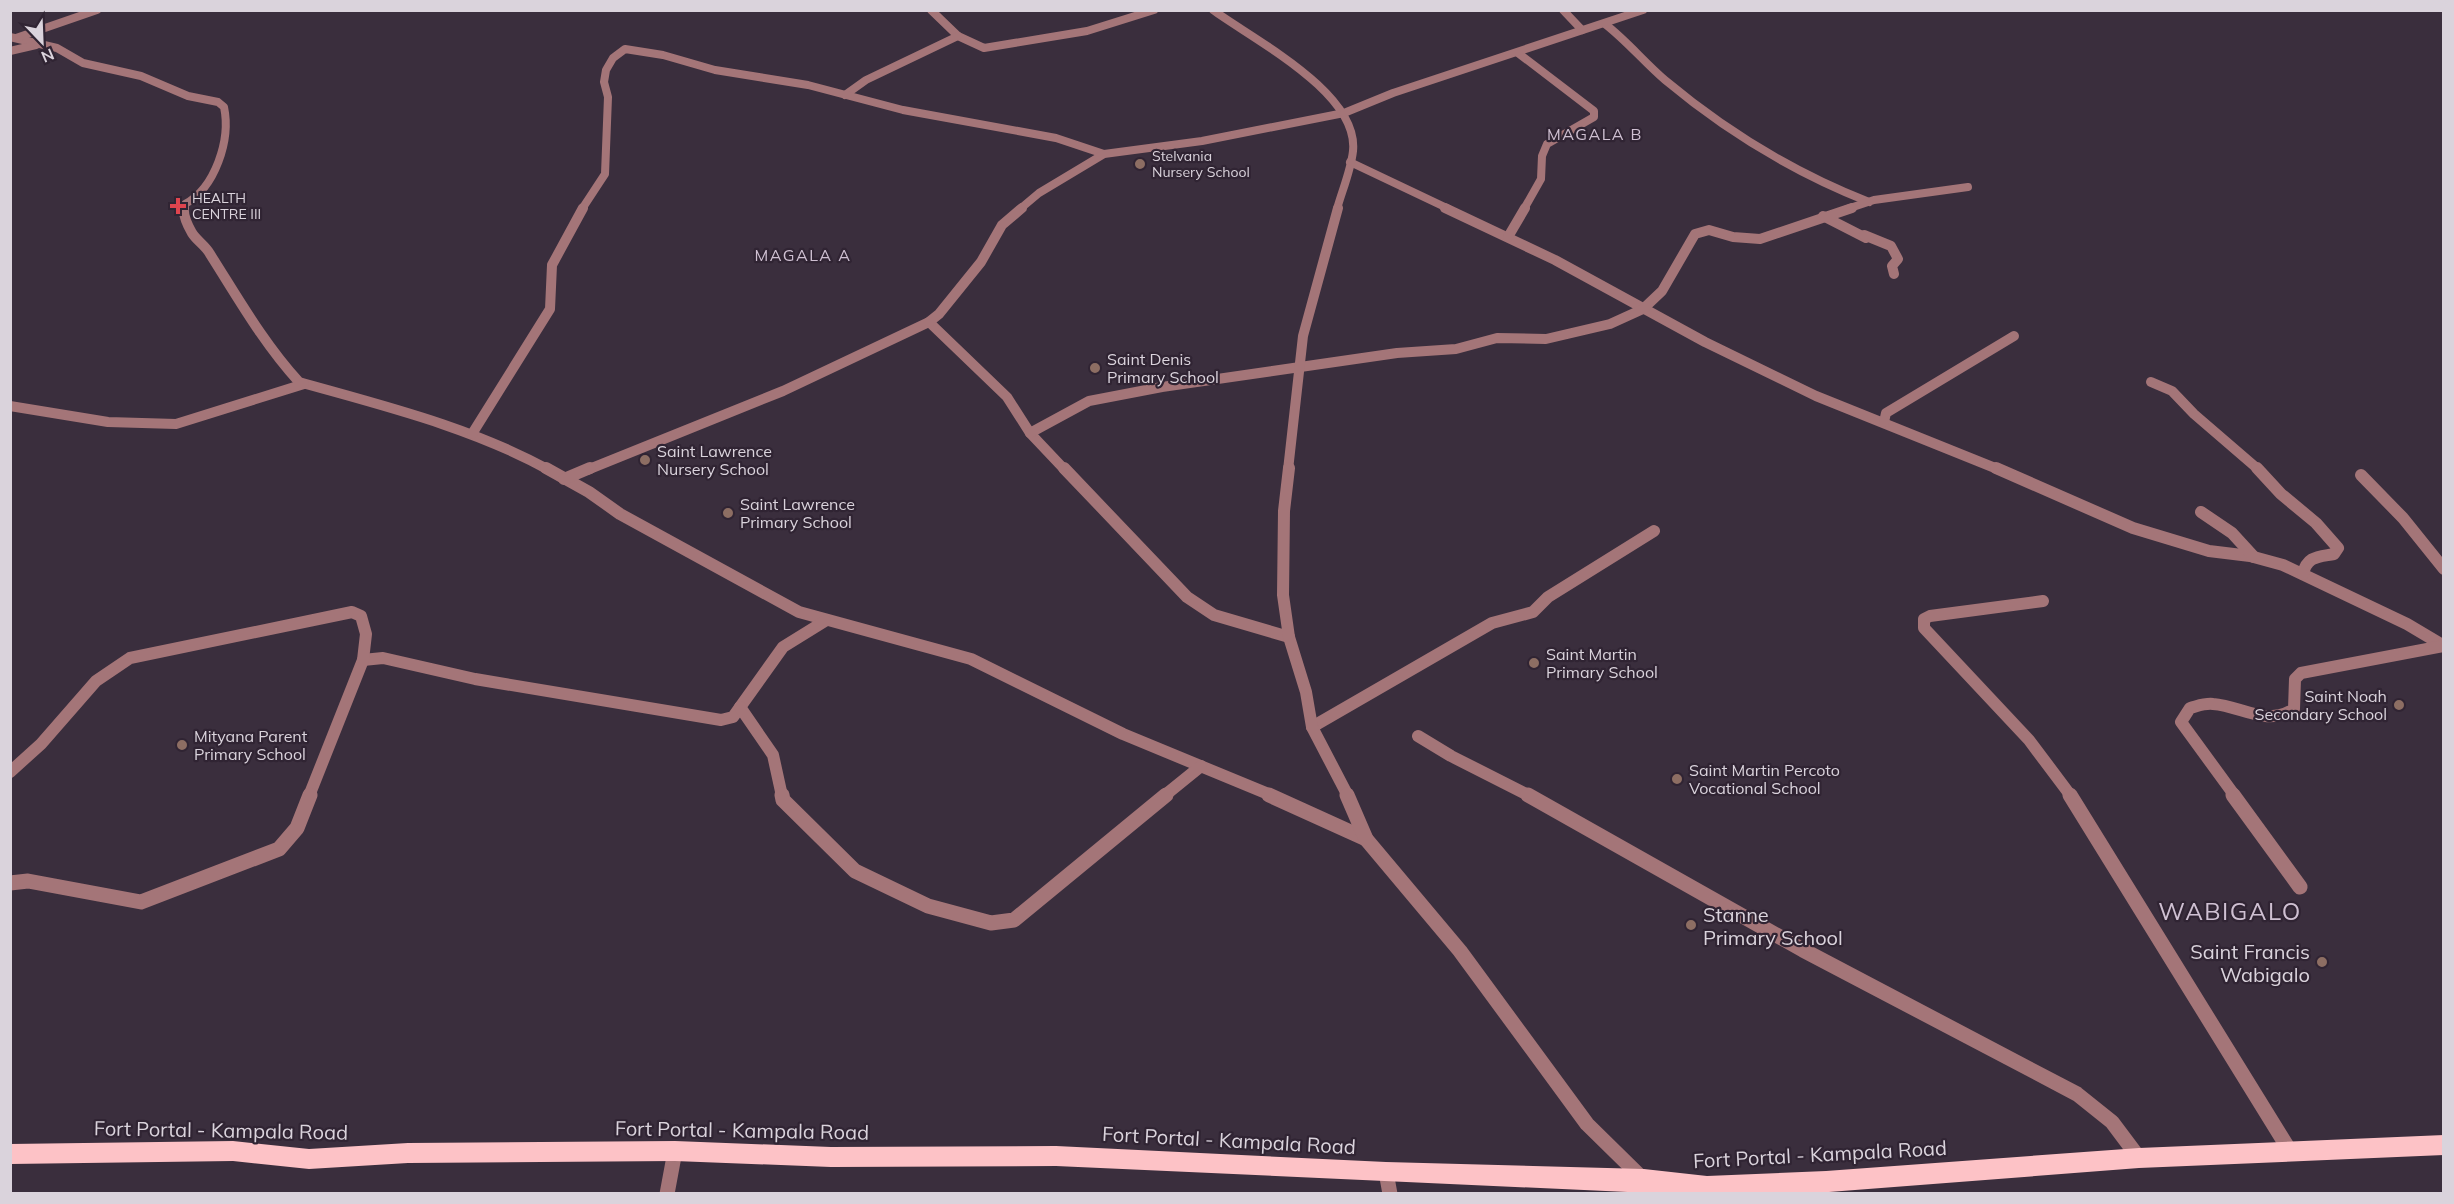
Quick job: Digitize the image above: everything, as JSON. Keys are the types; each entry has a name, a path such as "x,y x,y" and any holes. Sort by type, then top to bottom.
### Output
{"main road":[{"name":"Fort Portal - Kampala Road","path":"10,1154 233,1151 309,1159 408,1153 675,1151 831,1157 1056,1156 1386,1172 1644,1180 1709,1190 2139,1158 2444,1145"}],"street":[{"path":"13,37 98,10"},
{"path":"931,10 958,36 984,48 1087,31 1154,10"},
{"path":"1213,10 1320,89 1344,113 1352,137 1353,151 1303,336 1284,511 1282,595 1289,637 1312,727 1356,812 1366,839 1460,951 1587,1124 1644,1180"},
{"path":"1563,10 1582,30"},
{"path":"564,479 783,390 929,322 939,314 981,262 1002,225 1039,193 1104,154 1202,141 1344,113 1393,93 1643,10"},
{"path":"1605,24 1623,37 1666,80 1759,146 1811,177 1869,202"},
{"path":"845,95 866,80 958,36"},
{"path":"13,37 57,48 83,63 141,76 188,96 218,102 224,107 227,120 225,140 202,192 184,204 183,213 192,233 209,251 228,285 285,367 304,384 472,434 524,456 761,593 799,612 825,621 896,637 971,659 1124,735 1318,815 1366,839"},
{"path":"10,51 38,44"},
{"path":"472,434 550,309 552,265 579,214 605,174 608,97 604,82 606,70 613,58 625,49 642,51 715,70 808,85 903,110 1056,138 1104,154"},
{"path":"1508,237 1541,179 1542,156 1547,144 1591,122 1594,117 1594,111 1588,104 1518,52"},
{"path":"1350,162 1508,237 1643,309 1816,396 1884,422 2133,528 2210,551 2254,557 2303,574 2407,624 2443,646"},
{"path":"1030,433 1089,401 1162,387 1397,353 1456,349 1497,338 1556,337 1610,324 1643,309 1667,284 1695,234 1709,230 1733,237 1760,239 1869,202 1968,187"},
{"path":"1823,216 1891,246 1898,259 1892,266 1894,274"},
{"path":"929,322 1006,397 1030,433 1187,597 1214,615 1289,637"},
{"path":"1884,422 1886,413 2014,336"},
{"path":"2151,382 2172,391 2194,414 2265,475 2281,494 2316,523 2338,548 2334,554 2311,558 2304,565 2303,574"},
{"path":"10,406 108,422 176,424 304,384"},
{"path":"2361,475 2403,518 2444,569"},
{"path":"2202,512 2232,533 2254,557"},
{"path":"1312,727 1492,623 1540,608 1548,597 1654,531"},
{"path":"2043,601 1930,616 1924,619 1924,628 2022,732 2068,792 2290,1151"},
{"path":"10,772 29,759 110,667 130,658 352,612 361,616 366,634 363,660 297,828 279,849 141,902 28,881 10,883"},
{"path":"363,660 383,657 475,679 711,719 733,717 783,647 825,621"},
{"path":"2300,887 2181,722 2190,708 2211,703 2264,717 2280,718 2294,709 2295,679 2301,673 2443,646"},
{"path":"740,707 773,755 783,800 855,871 928,906 991,923 1014,920 1201,766"},
{"path":"1418,736 1460,763 1552,808 1654,868 1720,902 1803,950 2077,1094 2112,1118 2126,1134 2139,1158"},
{"path":"667,1194 675,1151"},
{"path":"1386,1172 1390,1194"}],"place":[{"name":"Stelvania Nursery School","path":"1140,164"},
{"name":"HEALTH CENTRE III","path":"178,206"},
{"name":"Saint Denis Primary School","path":"1095,368"},
{"name":"Saint Lawrence Nursery School","path":"645,460"},
{"name":"Saint Lawrence Primary School","path":"728,513"},
{"name":"Saint Martin Primary School","path":"1534,663"},
{"name":"Saint Noah Secondary School","path":"2399,705"},
{"name":"Mityana Parent Primary School","path":"182,745"},
{"name":"Saint Martin Percoto Vocational School","path":"1677,779"},
{"name":"Stanne Primary School","path":"1691,925"},
{"name":"Saint Francis Wabigalo","path":"2322,962"}],"district":[{"name":"MAGALA B","path":"1595,134"},
{"name":"MAGALA A","path":"803,255"},
{"name":"WABIGALO","path":"2230,911"}]}
